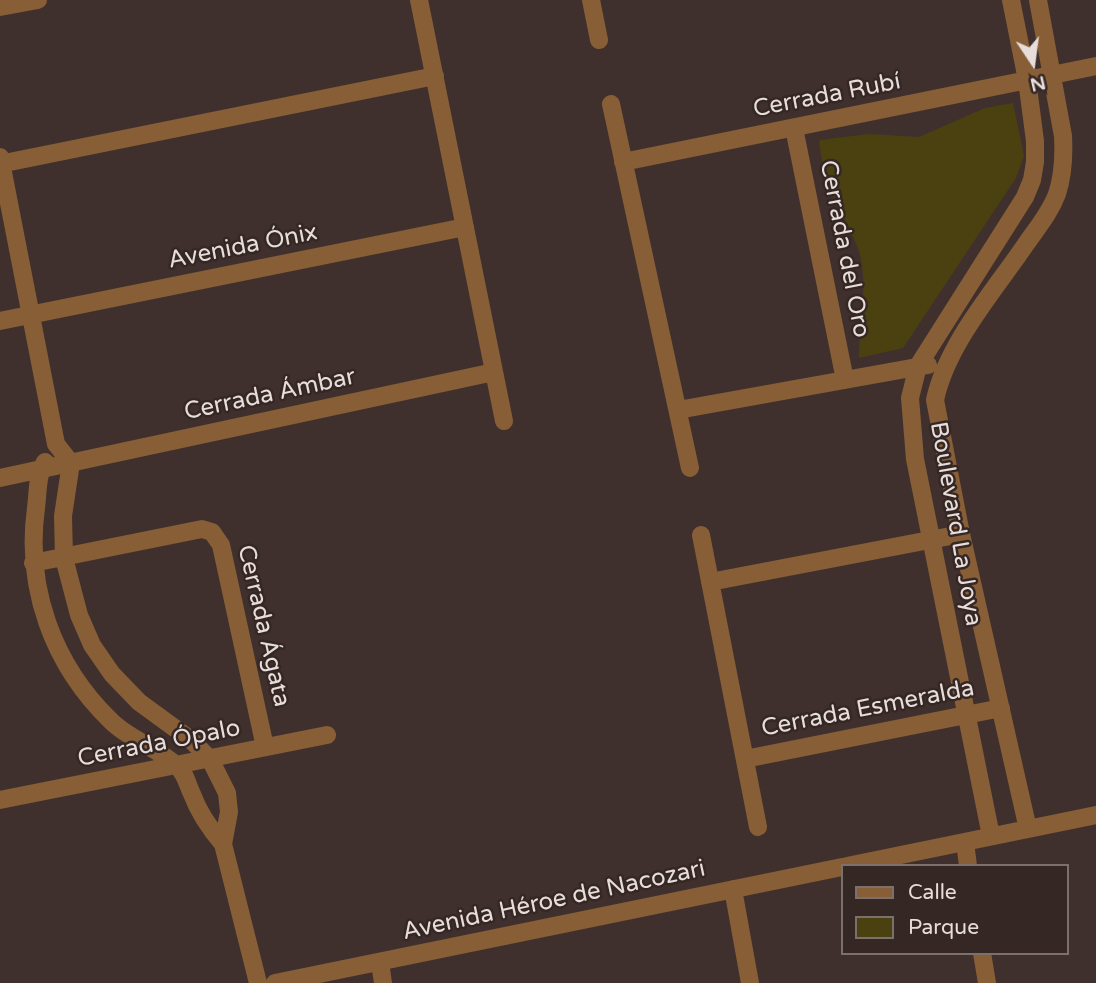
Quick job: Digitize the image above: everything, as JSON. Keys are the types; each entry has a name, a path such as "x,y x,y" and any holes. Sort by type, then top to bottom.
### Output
{"street":[{"path":"0,7 38,0"},
{"path":"419,0 504,421"},
{"path":"592,0 599,40"},
{"name":"Boulevard La Joya","path":"1011,0 1064,145 1061,178 1049,211 948,361 935,400 961,534 1028,829"},
{"name":"Boulevard La Joya","path":"991,836 915,459 910,413 912,382 918,366 1025,197 1032,180 1039,78 1038,0"},
{"name":"Cerrada Rubí","path":"623,162 1096,66"},
{"path":"258,983 223,844 229,812 227,793 211,758 139,702 112,674 92,645 79,615 64,558 56,444 0,161 435,76"},
{"path":"611,104 690,468"},
{"name":"Cerrada del Oro","path":"794,128 845,380"},
{"name":"Avenida Ónix","path":"0,321 465,227"},
{"path":"678,410 948,361"},
{"name":"Cerrada Ámbar","path":"0,478 494,372"},
{"path":"56,444 56,466 34,523 33,563 50,634 86,695 114,724 177,766 186,778 191,794 208,826 223,844"},
{"name":"Cerrada Ágata","path":"33,563 202,529 212,532 221,545 265,747"},
{"path":"710,582 961,534"},
{"name":"Cerrada Esmeralda","path":"701,535 758,827"},
{"name":"Cerrada Esmeralda","path":"745,759 1001,708"},
{"name":"Cerrada Ópalo","path":"0,800 327,735"},
{"name":"Avenida Héroe de Nacozari","path":"855,864 1096,815"},
{"path":"965,842 968,864"},
{"name":"Avenida Héroe de Nacozari","path":"275,983 841,867"},
{"path":"733,889 750,983"},
{"path":"982,955 987,983"},
{"path":"380,962 383,983"}],"green space":[{"path":"1013,103 1024,156 1016,178 903,348 859,358 863,286 861,259 829,187 819,140 869,134 919,137 985,108"}]}
